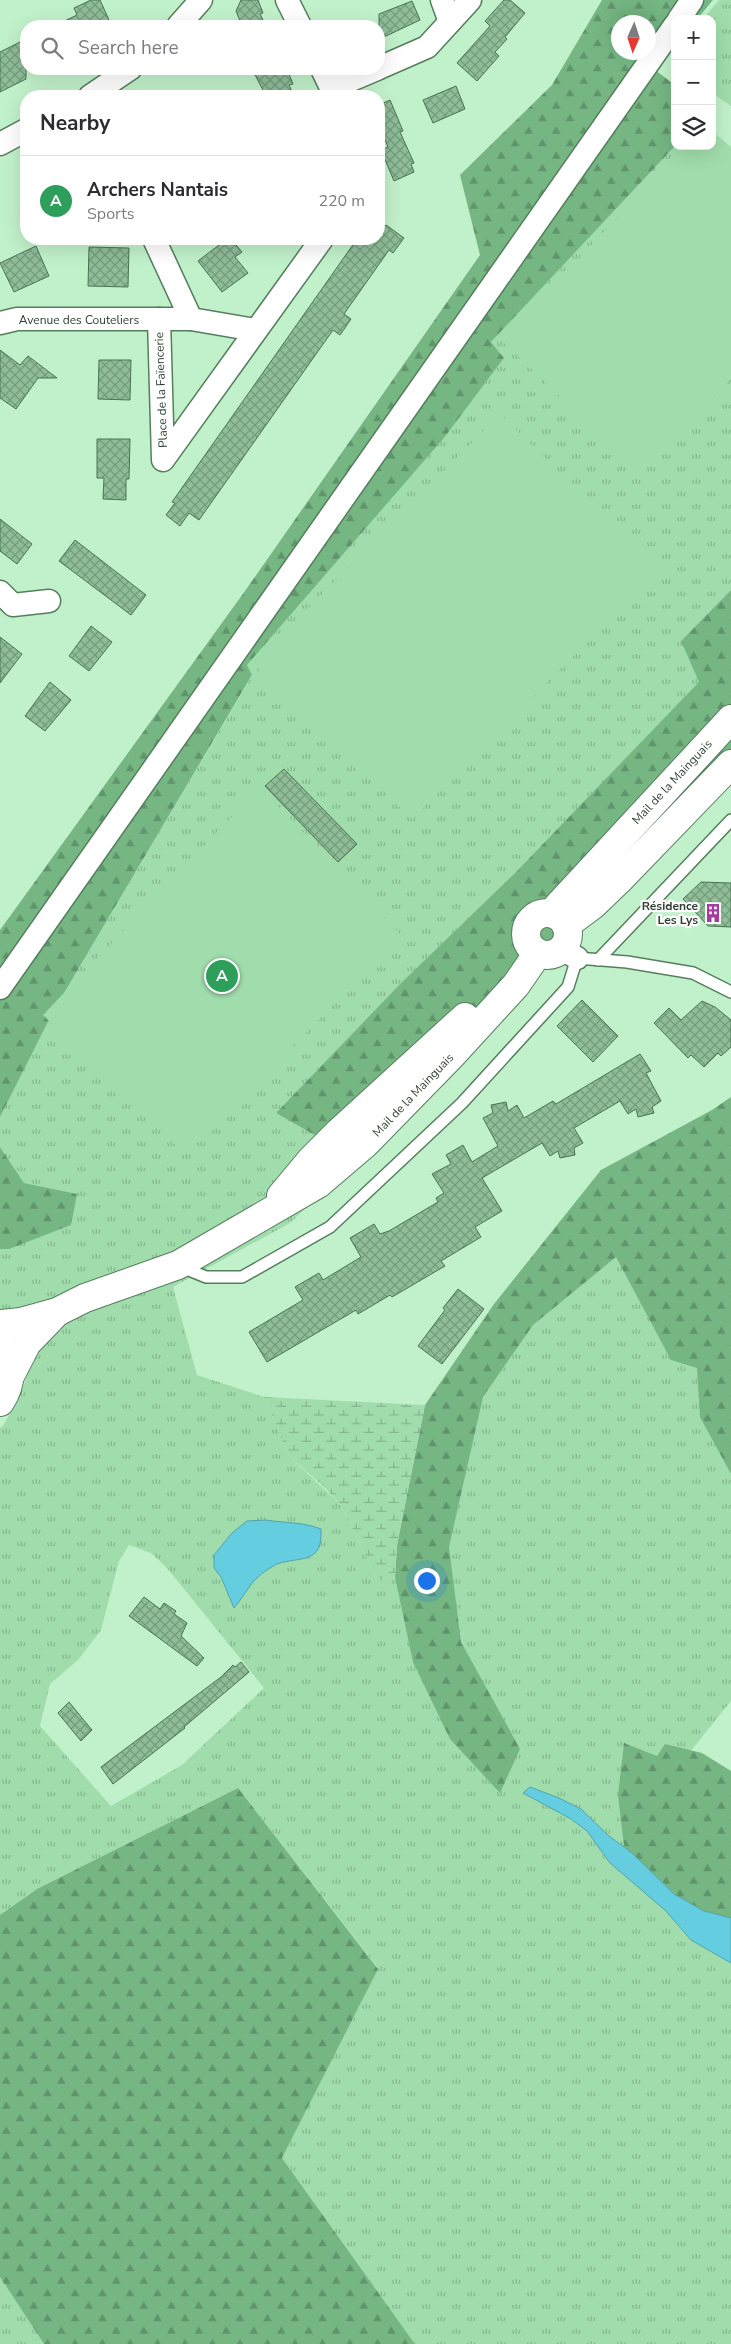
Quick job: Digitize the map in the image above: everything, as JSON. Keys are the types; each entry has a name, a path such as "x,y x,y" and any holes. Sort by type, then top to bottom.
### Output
{"street":[{"path":"183,20 201,0"},
{"path":"287,0 297,20"},
{"path":"442,0 450,22"},
{"path":"385,65 426,47 470,0"},
{"path":"682,15 692,0"},
{"path":"0,988 671,31"},
{"path":"99,90 121,75"},
{"path":"330,84 357,75"},
{"path":"0,144 20,133"},
{"path":"157,245 191,319"},
{"path":"255,330 318,245"},
{"name":"Avenue des Couteliers","path":"0,322 17,319 159,319"},
{"name":"Place de la Faïencerie","path":"159,319 191,319 255,330 163,460 159,319"},
{"path":"0,592 13,605 49,601"},
{"name":"Mail de la Mainguais","path":"561,944 557,907 731,719"},
{"name":"Mail de la Mainguais","path":"0,1324 21,1322 57,1312 86,1298 178,1265 242,1229 266,1212 318,1184 366,1143 516,985 561,944 593,905 731,764"},
{"name":"Mail de la Mainguais","path":"0,1402 10,1376 27,1343 57,1312"},
{"path":"0,1340 8,1358 10,1376"}],"lane":[{"path":"561,944 731,820"},
{"path":"561,944 627,962 693,973 731,992"},
{"path":"178,1265 206,1277 242,1277 330,1227 462,1103 568,986 561,944"}],"green space":[{"path":"602,0 713,0 700,15 671,15 671,51 655,70 671,82 671,150 491,342 504,358 444,438 247,665 252,675 54,1010 0,1117 0,930 245,591 480,255 460,175 552,85"},
{"path":"719,0 731,0 731,106 716,96 716,15 706,15"},
{"path":"716,134 731,147 731,590 681,641 700,682 514,874 401,983 276,1113 359,1158 290,1223 173,1287 197,1375 264,1397 289,1456 341,1505 378,1581 395,1577 438,1468 601,1213 731,1412 731,1701 685,1758 731,1781 731,2344 415,2344 282,2158 378,1968 238,1788 37,1889 0,1915 0,1428 3,1426 23,1387 34,1355 0,1315 0,1249 9,1249 77,1195 24,1183 0,1147 0,1117 54,1010 252,676 247,665 444,438 504,358 491,342 671,150 716,150","holes":["129,1545 151,1553 167,1568 264,1688 182,1765 111,1806 40,1726 50,1684 78,1660 101,1630 119,1561"]},
{"path":"716,141 731,154 731,378 640,473 501,340 682,150 716,150"},
{"path":"500,414 659,569 412,819 253,664"},
{"path":"731,590 731,771 423,1094 320,1138 276,1113 401,983 514,874 699,682 681,641"},
{"path":"260,787 402,936 185,1154 43,1015"},
{"path":"731,1097 731,1474 700,1417 697,1368 671,1360 616,1257 533,1325 483,1397 449,1547 461,1642 520,1749 500,1793 450,1739 413,1662 395,1577 397,1545 425,1405 494,1304 601,1170 712,1110"},
{"path":"0,1147 24,1183 77,1194 71,1225 9,1249 0,1249"},
{"path":"264,1397 425,1405 397,1545 395,1577 378,1581 341,1505 322,1485 289,1456"},
{"path":"624,1743 657,1756 665,1744 702,1753 731,1771 731,1918 704,1911 677,1896 624,1846 618,1795"},
{"path":"238,1788 378,1969 282,2158 415,2344 44,2344 0,2277 0,1915 37,1889"},
{"path":"0,2277 44,2344 0,2344"}],"water":[{"path":"266,1520 301,1524 321,1529 321,1541 318,1549 309,1557 277,1564 264,1572 252,1584 234,1608 221,1577 214,1568 214,1555 232,1533 247,1521"},
{"path":"530,1787 581,1809 609,1836 632,1853 674,1894 704,1911 731,1918 731,1963 691,1940 666,1911 610,1863 587,1831 571,1819 523,1793"}],"building":[{"path":"91,0 100,0 109,20 67,20 77,15 74,8"},
{"path":"241,0 258,0 263,13 260,14 263,20 240,20 236,11"},
{"path":"504,0 510,0 525,13 505,37 507,39 495,52 499,56 477,81 457,63 490,26 485,21"},
{"path":"412,1 420,20 385,36 385,20 379,20 379,14"},
{"path":"20,42 20,75 26,75 26,79 0,92 0,52"},
{"path":"255,75 289,75 293,84 289,85 291,90 263,90"},
{"path":"456,86 465,109 433,123 423,100"},
{"path":"390,100 403,131 400,132 414,163 411,164 414,172 394,181 385,160 385,148 388,147 385,140 385,102"},
{"path":"386,225 404,238 393,253 389,250 344,314 351,319 340,335 333,330 199,520 189,513 180,526 166,515 175,503 172,502 353,245 385,245"},
{"path":"219,245 236,245 242,252 235,257 248,273 222,292 198,261"},
{"path":"36,246 49,276 14,292 0,263"},
{"path":"89,247 129,248 128,287 88,286"},
{"path":"0,350 20,365 28,356 57,378 38,378 16,409 0,398"},
{"path":"99,360 131,360 130,400 98,399"},
{"path":"97,439 130,439 129,479 126,479 126,500 103,499 104,478 97,478"},
{"path":"0,519 32,544 17,564 0,551"},
{"path":"75,540 146,595 131,615 59,561"},
{"path":"91,626 112,642 89,671 69,656"},
{"path":"0,637 22,654 0,683"},
{"path":"50,682 71,700 45,731 25,716"},
{"path":"284,769 357,844 338,862 265,786"},
{"name":"Résidence Les Lys","path":"701,882 731,883 731,927 708,926 683,899"},
{"path":"582,1000 618,1036 593,1062 557,1026"},
{"path":"702,1001 715,1007 731,1020 731,1047 721,1056 718,1053 704,1067 691,1055 688,1058 654,1023 669,1008 681,1020"},
{"path":"640,1054 651,1071 646,1073 661,1101 652,1107 654,1113 638,1117 636,1109 628,1114 620,1101 574,1128 583,1143 574,1148 575,1155 560,1158 558,1151 550,1156 542,1143 482,1178 502,1211 475,1227 481,1237 441,1261 445,1266 392,1297 390,1295 358,1314 356,1310 267,1362 249,1332 303,1300 295,1287 319,1273 323,1280 361,1257 350,1238 374,1224 380,1234 389,1231 438,1202 436,1198 444,1193 432,1174 451,1164 446,1155 463,1145 472,1162 498,1146 483,1118 493,1113 491,1105 506,1102 508,1111 517,1105 524,1118 553,1101 556,1104"},
{"path":"458,1289 484,1309 442,1364 418,1346"},
{"path":"144,1597 160,1609 164,1603 176,1611 174,1614 187,1623 181,1636 204,1658 197,1666 129,1616"},
{"path":"241,1662 249,1672 185,1728 113,1784 101,1767 221,1677 233,1665 235,1667"},
{"path":"69,1702 92,1730 81,1741 58,1713"}],"place":[{"name":"Résidence Les Lys","path":"713,913"},
{"name":"Archers Nantais","path":"222,976"}]}
